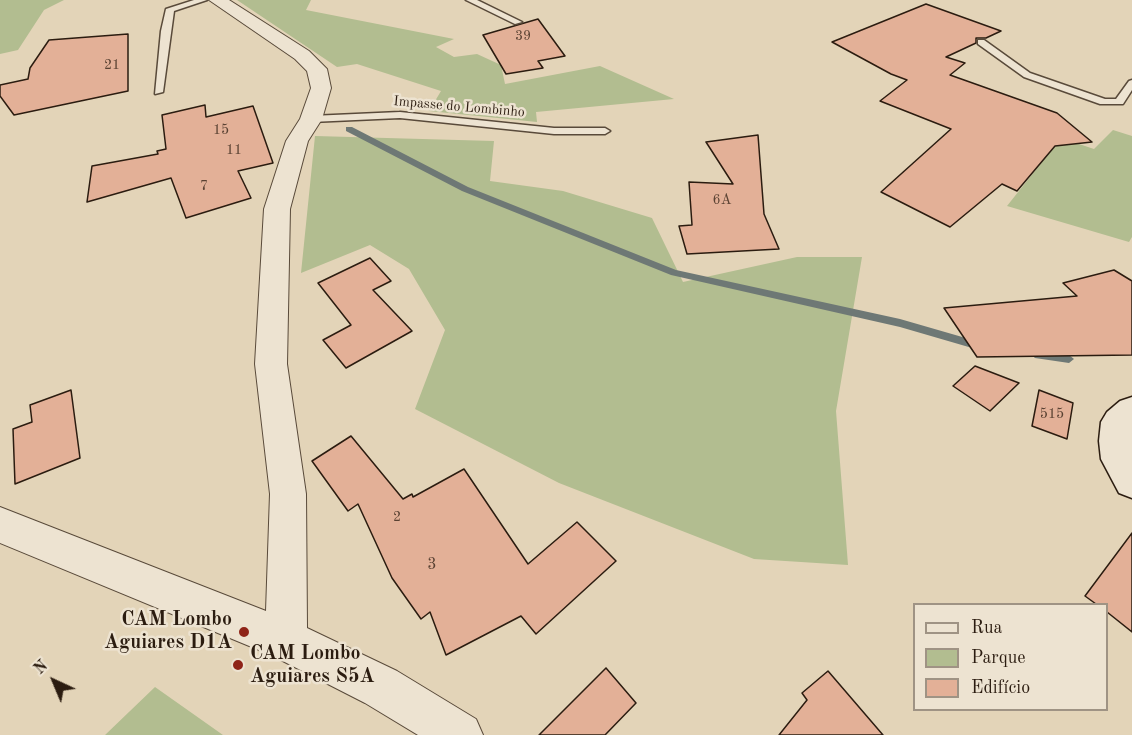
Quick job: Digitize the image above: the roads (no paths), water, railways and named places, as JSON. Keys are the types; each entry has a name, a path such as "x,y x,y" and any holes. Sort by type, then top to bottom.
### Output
{"main road":[{"path":"1132,411 1119,422 1117,441 1119,459 1132,481"}],"street":[{"path":"217,0 302,55 317,69 321,88 311,119 297,141 277,209 271,364 288,494 286,640"},
{"path":"0,525 286,640 381,687 460,735"}],"lane":[{"path":"158,92 165,31 170,9 203,0"},
{"path":"470,0 518,22"},
{"path":"981,42 1027,75 1104,102 1119,102 1132,83"},
{"name":"Impasse do Lombinho","path":"311,119 400,115 554,131 605,131"}],"waterway":[{"path":"349,129 465,189 674,273 900,323 979,346"},
{"path":"1035,354 1069,359"}],"place":[{"name":"CAM Lombo Aguiares D1A","path":"244,632"},
{"name":"CAM Lombo Aguiares S5A","path":"238,665"}]}
